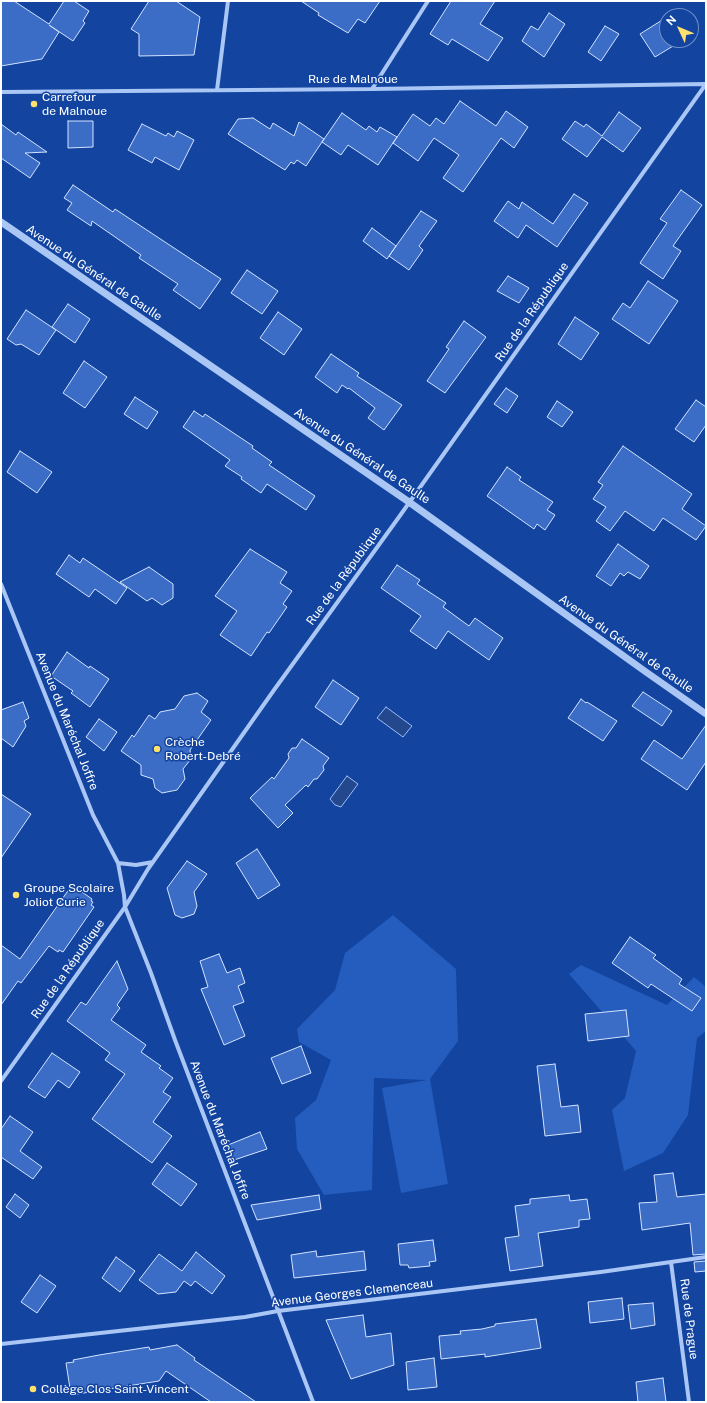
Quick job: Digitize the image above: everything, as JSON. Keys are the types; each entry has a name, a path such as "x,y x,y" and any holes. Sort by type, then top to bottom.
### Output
{"street":[{"path":"217,90 228,1"},
{"path":"372,89 428,1"},
{"name":"Rue de Malnoue","path":"1,92 372,89 706,84"},
{"name":"Rue de la République","path":"1,1081 125,907 154,862 269,697 706,84"},
{"name":"Avenue du Général de Gaulle","path":"1,222 409,502 706,714"},
{"name":"Avenue du Maréchal Joffre","path":"1,584 94,814 118,863 125,907 313,1402"},
{"path":"118,863 136,865 154,862"},
{"name":"Avenue Georges Clemenceau","path":"1,1344 245,1317 278,1311 706,1258"},
{"name":"Rue de Prague","path":"671,1262 689,1402"}],"shaded area":[{"path":"386,707 412,726 403,737 377,718"},
{"path":"347,776 358,784 341,807 335,805 330,799"},
{"path":"393,915 456,969 458,1041 430,1079 448,1184 401,1193 382,1088 427,1080 374,1078 372,1190 324,1195 297,1149 295,1118 316,1100 331,1060 299,1042 297,1029 335,990 345,953"},
{"path":"581,965 667,1005 694,977 706,987 706,1031 697,1038 688,1115 663,1153 624,1171 612,1110 625,1098 636,1051 569,974"}],"building":[{"path":"1,1 14,1 49,24 64,1 74,1 89,11 83,21 85,23 73,41 49,25 59,32 42,59 1,66"},
{"path":"149,1 176,1 200,17 194,55 139,56 139,34 131,29"},
{"path":"301,1 380,1 365,23 358,19 348,33 318,15 319,13"},
{"path":"451,1 495,1 480,24 503,38 488,61 452,39 448,45 430,34"},
{"path":"549,13 565,24 544,57 522,41 531,26 538,30"},
{"path":"659,22 659,48 670,48 655,57 640,34"},
{"path":"605,26 619,34 601,61 588,52"},
{"path":"460,101 496,126 506,111 528,127 514,148 501,138 463,192 443,178 459,155 434,138 418,161 393,143 413,114 430,126 436,118 444,124"},
{"path":"619,112 641,128 623,152 602,137 587,157 562,139 575,121 584,127 586,124 602,136"},
{"path":"342,113 366,130 369,126 377,132 380,127 397,137 378,165 348,145 341,155 322,142"},
{"path":"253,118 270,129 273,123 294,136 299,122 324,139 306,166 297,160 294,164 291,162 285,170 228,134 238,119"},
{"path":"68,121 93,121 93,147 68,148"},
{"path":"1,124 16,135 18,132 47,152 25,153 40,163 30,178 1,158"},
{"path":"142,124 166,136 168,133 174,137 177,131 194,140 179,170 155,157 152,163 128,150"},
{"path":"73,185 113,212 115,209 221,279 200,309 173,290 178,284 139,258 141,255 92,221 91,226 67,210 72,203 64,198"},
{"path":"681,190 702,205 673,246 681,251 663,279 640,263 667,223 660,219"},
{"path":"574,194 588,203 557,247 526,225 518,238 494,221 508,201 519,209 522,202 553,224"},
{"path":"421,211 437,221 419,246 423,250 409,270 389,256"},
{"path":"372,228 396,246 387,259 363,241"},
{"path":"247,270 278,291 262,314 231,293"},
{"path":"508,276 529,288 519,303 497,291"},
{"path":"648,281 678,301 649,344 612,319 623,303 630,308"},
{"path":"68,304 90,319 75,343 52,327"},
{"path":"26,310 56,330 39,355 21,344 16,345 7,339"},
{"path":"278,312 302,329 284,355 260,338"},
{"path":"575,317 599,333 581,360 558,344"},
{"path":"464,321 486,337 445,393 427,381 449,349 446,347"},
{"path":"331,354 359,373 357,376 402,405 384,430 368,418 375,408 349,388 348,389 342,385 337,393 315,377"},
{"path":"84,361 107,377 85,408 63,393"},
{"path":"506,388 518,396 507,413 494,404"},
{"path":"135,397 158,412 147,429 124,414"},
{"path":"696,400 706,407 706,425 694,442 675,429"},
{"path":"557,401 573,412 562,427 547,417"},
{"path":"194,411 203,417 205,414 253,446 252,448 272,462 269,465 315,496 306,510 267,484 261,493 241,479 242,477 225,466 230,460 183,427"},
{"path":"623,446 692,494 682,509 706,526 696,540 663,518 654,531 625,511 610,531 596,521 606,507 593,499 603,485 598,482"},
{"path":"20,451 52,472 37,493 7,472"},
{"path":"507,467 521,477 519,480 553,502 547,510 555,515 545,530 537,524 534,529 487,496"},
{"path":"618,544 649,566 640,579 628,572 624,576 620,573 611,586 596,576"},
{"path":"250,549 287,572 280,583 292,591 283,604 287,607 269,633 267,632 251,656 220,635 237,611 215,596"},
{"path":"69,555 80,563 83,558 127,588 116,604 95,589 89,597 56,574"},
{"path":"397,565 420,580 417,584 446,603 443,607 469,626 475,618 503,638 489,660 448,631 436,649 410,631 421,616 381,588"},
{"path":"149,567 173,584 173,598 162,605 152,598 147,601 120,582"},
{"path":"67,652 89,668 90,666 109,679 90,707 71,693 73,691 51,676"},
{"path":"333,680 359,698 341,725 315,707"},
{"path":"643,692 672,711 662,726 632,706"},
{"path":"197,693 208,701 201,712 211,720 190,750 191,759 183,769 185,779 177,790 162,793 155,788 153,779 141,775 141,765 121,751 132,735 134,737 149,715 155,719 160,712 175,709 184,696"},
{"path":"581,699 617,721 603,741 568,718"},
{"path":"23,702 29,718 24,721 26,726 13,747 1,738 1,710"},
{"path":"99,719 117,732 104,751 86,737"},
{"path":"706,725 706,762 687,790 641,759 654,740 682,759"},
{"path":"302,739 329,758 323,766 324,770 317,779 314,779 308,787 306,785 285,805 293,813 278,828 250,798 272,777 274,779 289,758 288,754 292,748 296,748"},
{"path":"1,794 31,814 1,858"},
{"path":"257,849 280,885 258,899 236,863"},
{"path":"187,861 207,874 194,892 197,906 194,914 182,918 175,915 167,888"},
{"path":"72,885 92,899 91,901 93,902 91,905 94,907 63,952 59,950 58,952 49,946 21,983 18,981 1,1005 1,945 20,959"},
{"path":"630,937 656,955 653,958 682,979 679,984 701,998 692,1011 651,984 648,988 612,963"},
{"path":"219,954 227,973 240,968 245,983 238,986 244,1002 233,1006 245,1036 224,1045 201,989 208,987 200,961"},
{"path":"117,961 128,989 117,1005 120,1008 111,1020 146,1045 141,1052 161,1066 159,1068 173,1078 163,1092 171,1097 153,1122 172,1136 152,1163 92,1119 125,1074 105,1060 110,1053 67,1021 81,1002 86,1005"},
{"path":"626,1010 629,1036 588,1041 585,1014"},
{"path":"301,1046 311,1073 282,1084 271,1058"},
{"path":"52,1053 80,1072 69,1088 58,1080 45,1098 28,1087"},
{"path":"555,1064 561,1107 578,1105 581,1132 545,1136 537,1066"},
{"path":"10,1116 33,1132 20,1151 42,1167 33,1179 1,1157 1,1129"},
{"path":"260,1132 267,1149 234,1160 228,1145"},
{"path":"167,1163 197,1184 181,1206 152,1184"},
{"path":"673,1173 677,1197 706,1194 706,1254 693,1255 690,1223 642,1230 639,1203 657,1202 654,1175"},
{"path":"15,1194 29,1205 20,1218 6,1207"},
{"path":"319,1195 321,1209 257,1220 251,1205"},
{"path":"569,1195 570,1201 587,1199 590,1219 579,1220 579,1227 538,1233 543,1266 510,1271 505,1238 519,1236 515,1206 530,1204 530,1199"},
{"path":"433,1240 436,1261 429,1262 430,1266 409,1268 408,1265 400,1265 398,1244"},
{"path":"316,1251 317,1257 364,1251 366,1270 294,1278 291,1255"},
{"path":"196,1252 225,1276 212,1294 195,1281 191,1286 184,1281 176,1292 158,1294 139,1280 159,1254 182,1271"},
{"path":"116,1257 135,1271 120,1292 102,1278"},
{"path":"706,1261 706,1271 695,1272 694,1262"},
{"path":"40,1275 56,1286 37,1313 21,1302"},
{"path":"622,1298 624,1319 590,1323 588,1302"},
{"path":"653,1303 655,1325 631,1329 628,1305"},
{"path":"363,1315 366,1337 391,1333 394,1365 351,1379 326,1320"},
{"path":"536,1319 541,1348 485,1357 485,1354 441,1359 439,1336 461,1334 460,1331 482,1329 495,1326 495,1324"},
{"path":"177,1345 195,1358 194,1360 256,1402 211,1402 166,1371 159,1381 71,1395 66,1363 74,1362 73,1360 99,1355 149,1347 150,1350"},
{"path":"434,1358 437,1387 408,1390 406,1362"},
{"path":"663,1378 666,1402 638,1402 636,1382"}],"place":[{"name":"Carrefour de Malnoue","path":"34,104"},
{"name":"Crèche Robert-Debré","path":"157,749"},
{"name":"Groupe Scolaire Joliot Curie","path":"16,895"},
{"name":"Collège Clos Saint-Vincent","path":"33,1389"}]}
